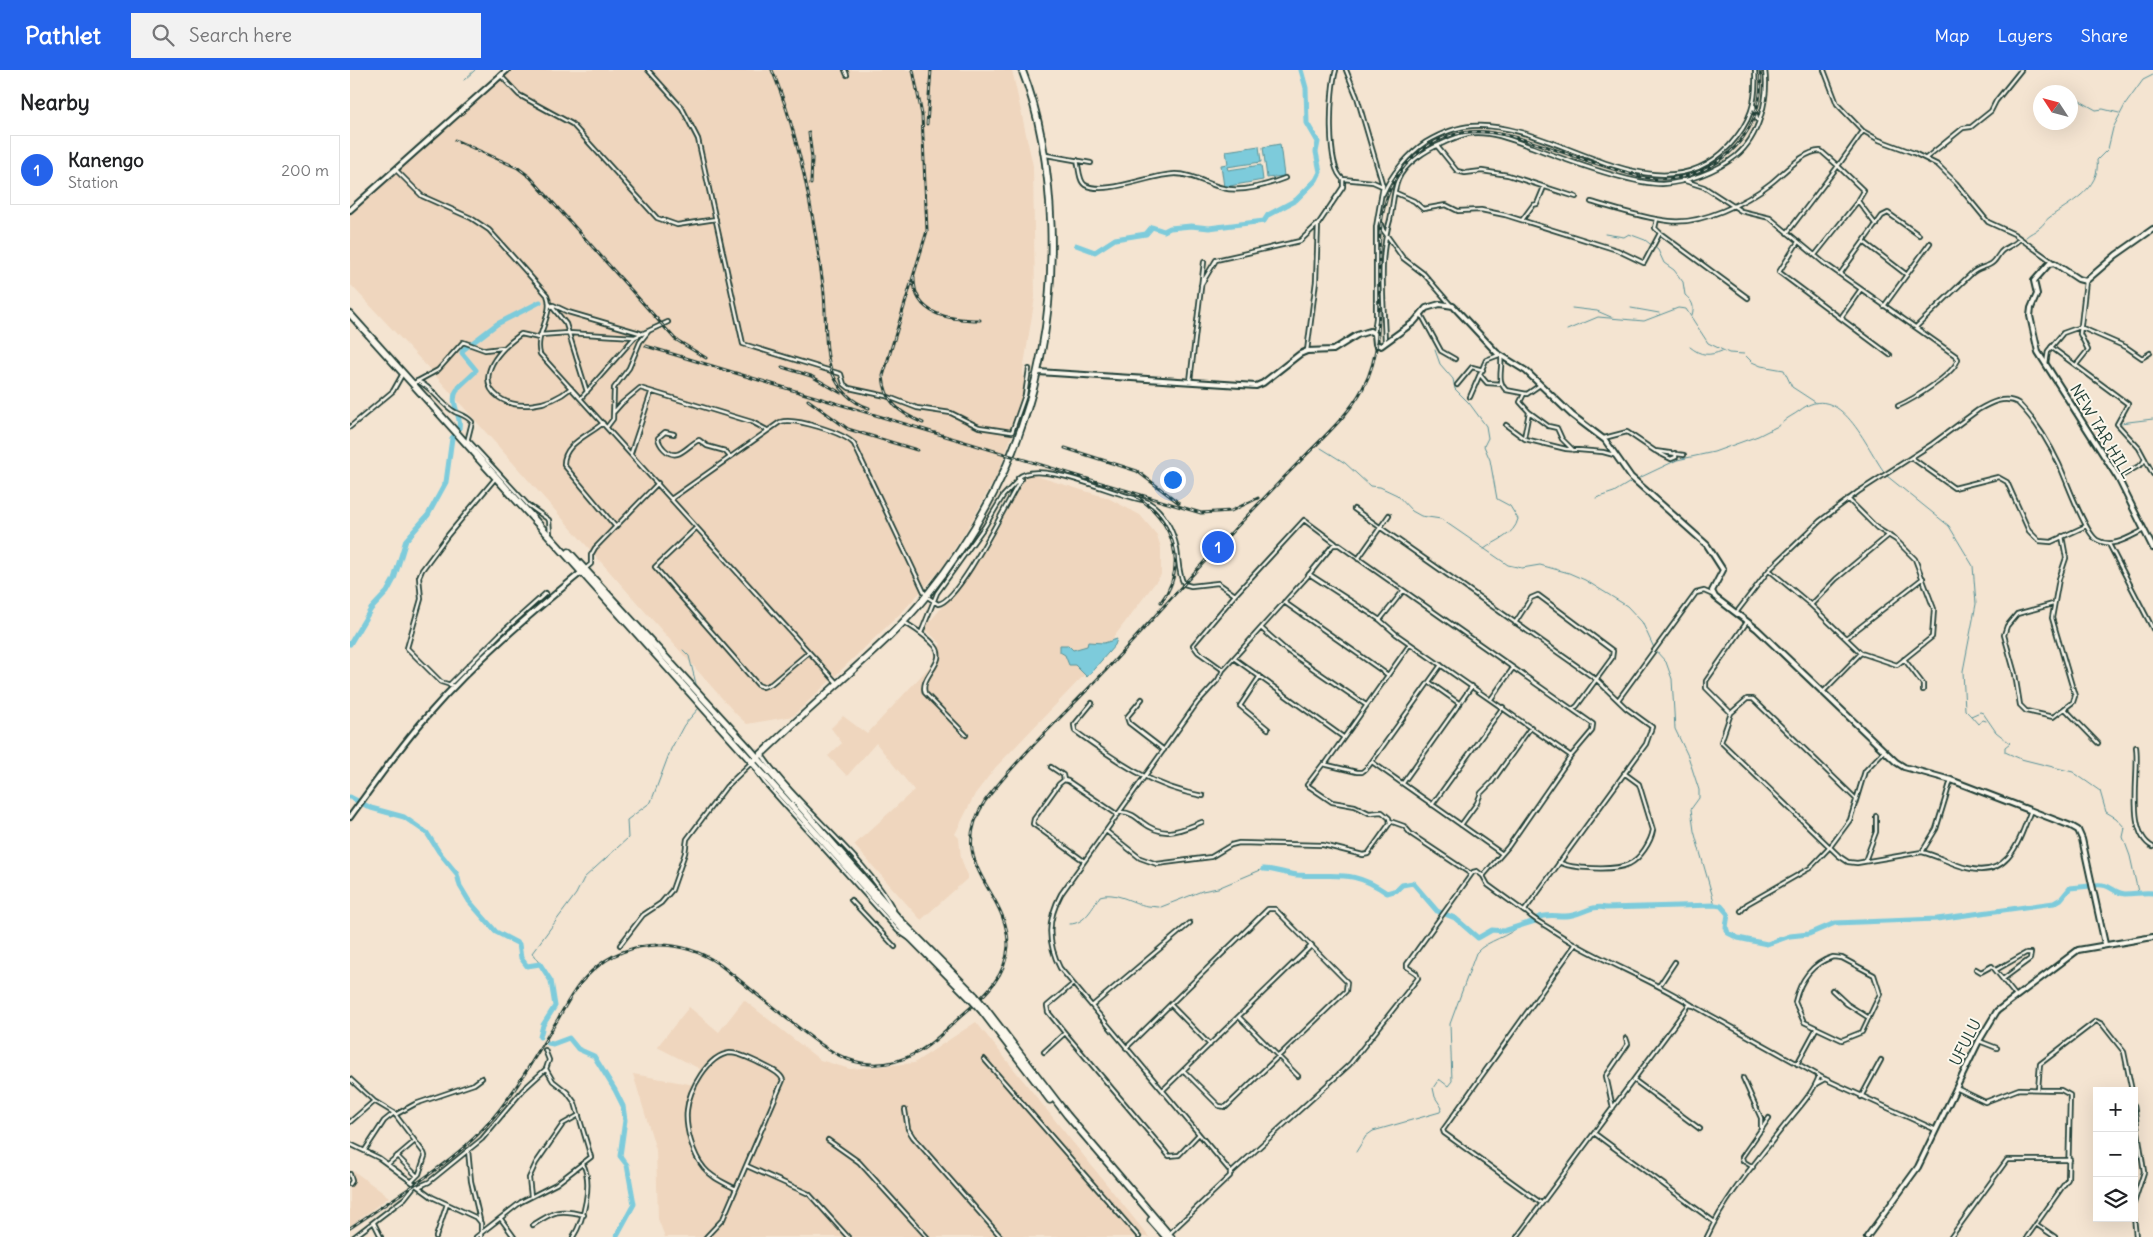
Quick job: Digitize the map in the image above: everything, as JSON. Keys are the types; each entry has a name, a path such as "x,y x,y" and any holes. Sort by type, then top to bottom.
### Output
{"highway":[{"path":"755,759 904,622 926,596 977,532 1022,427 1038,372 1049,315 1052,263 1049,183 1045,154 1036,109 1022,70"},
{"path":"350,314 403,373 415,383 467,442 471,450 539,525 983,1009 1038,1084 1168,1236"},
{"path":"539,525 550,533 583,571"},
{"path":"755,759 913,940 973,998"}],"street":[{"path":"350,210 507,70"},
{"path":"648,70 682,108 692,124 701,146 741,342 744,345 841,374 844,384 849,388 886,396 917,408 951,413 979,427 1012,432 1025,395 1029,369"},
{"path":"845,70 847,75"},
{"path":"1201,285 1216,260 1300,241 1319,223 1343,187 1343,179 1337,172 1330,135 1332,94 1336,70"},
{"path":"1346,70 1357,97 1383,186 1378,216 1374,332 1376,344 1379,346 1385,343 1414,322 1421,312 1430,306 1450,304"},
{"path":"1755,70 1754,104 1758,122"},
{"path":"1385,343 1383,257 1386,234 1398,179 1413,161 1436,146 1476,133 1493,135 1643,182 1661,184 1680,180 1709,171 1730,160 1748,144 1758,122 1765,94 1765,70"},
{"path":"1824,70 1837,104 1863,131 1878,140 1926,158 1948,174 1988,222 2020,239 2078,279 2086,281"},
{"path":"1926,158 1963,128 1971,127 1991,111 1996,101 2021,70"},
{"path":"501,76 519,95 572,124 657,218 676,225 716,219"},
{"path":"1383,194 1397,171 1423,144 1442,133 1471,126 1513,130 1603,161 1651,174 1674,175 1686,173 1704,166 1722,152 1742,130 1754,104"},
{"path":"1786,233 1863,131"},
{"path":"1436,146 1457,171 1500,173 1576,197"},
{"path":"1591,202 1657,219 1683,220 1718,213 1732,207 1768,185 1808,154 1821,151 1864,191 1815,255"},
{"path":"1045,154 1091,163"},
{"path":"1077,160 1081,180 1085,185 1093,187 1124,186 1175,174 1194,177 1222,188 1235,190 1265,186 1286,178"},
{"path":"396,170 422,196 471,218 489,230 547,295 549,303 540,337 540,354 838,683"},
{"path":"1343,179 1373,182 1383,186"},
{"path":"1680,180 1704,187 1732,207 1741,211 1770,218 1786,233 1840,274 1956,356 1958,364 1921,394 1898,406"},
{"path":"1522,220 1533,205 1537,204 1544,187"},
{"path":"1396,194 1414,201 1423,208 1446,205 1458,211 1481,210 1522,220 1618,250 1644,263 1660,233"},
{"path":"1858,201 1876,225"},
{"path":"1840,274 1876,225 1888,213 1919,235"},
{"path":"1378,216 1386,234 1403,258 1424,274 1500,356 1526,371 1572,415 1603,439 1633,480 1666,507 1709,548 1723,570 1712,591 1713,595"},
{"path":"1657,219 1655,228 1660,233 1748,298"},
{"path":"1307,351 1316,281 1316,231 1319,223"},
{"path":"2076,365 2088,350 2080,336 2086,281 2116,255 2153,229"},
{"path":"1916,327 1980,266 1996,261 2001,251 2011,248 2020,239"},
{"path":"1798,242 1779,272 1890,355"},
{"path":"1864,242 1907,275"},
{"path":"1884,306 1930,243"},
{"path":"1190,381 1204,262"},
{"name":"NEW TAR HILL","path":"2054,263 2048,264 2034,283 2037,294 2030,316 2035,341 2046,365 2072,402 2118,478 2153,548"},
{"path":"1843,320 1842,316 1861,289"},
{"path":"549,303 563,318 586,392"},
{"path":"549,303 568,312 642,334"},
{"path":"1421,312 1439,349 1455,359"},
{"path":"581,398 635,337 668,322"},
{"path":"2046,365 2047,354 2063,333 2080,327 2126,347 2142,358 2150,354"},
{"path":"607,427 612,421 614,412 614,388 629,368 640,342 648,331"},
{"path":"1038,372 1260,385 1298,355 1307,351 1333,350 1357,335 1374,332"},
{"path":"571,388 565,393 533,404 512,405 499,400 498,395 489,383 488,376 492,363 502,348 522,334 540,337 568,333 635,337"},
{"path":"415,383 438,370 464,342 489,350 502,348"},
{"path":"2051,347 2128,404 2116,424 2139,448 2153,474"},
{"path":"1470,397 1488,358 1500,356"},
{"path":"1500,356 1502,384 1510,392 1524,394"},
{"path":"1457,385 1472,367 1483,370"},
{"path":"350,427 394,391 401,381 403,373"},
{"path":"1481,376 1487,383 1502,384"},
{"path":"415,383 428,386 455,412 465,415 470,420 473,425 467,442 528,505 549,520 550,533"},
{"path":"1540,385 1524,394 1520,402 1529,412 1548,426 1556,428 1562,439 1573,450"},
{"path":"614,412 639,389 752,422 767,430"},
{"path":"631,454 651,393"},
{"path":"1736,614 1769,570 1820,521 1848,499 1912,458 1987,404 2002,400 2015,401 2048,444 2086,526 2096,540 2109,544 2120,542 2144,530"},
{"path":"1524,438 1529,412"},
{"path":"671,499 780,422 789,420 840,434 852,441 926,596 932,602 941,604 949,598 983,549 1021,479 1018,478"},
{"path":"603,423 570,446 564,458 564,465 615,526"},
{"path":"1506,425 1524,438 1573,450 1604,452 1614,455"},
{"path":"674,434 665,432 658,438 659,443 673,455 679,454 699,440 707,446 724,451 730,457"},
{"path":"1603,439 1627,432 1655,451 1671,459 1676,457 1675,453"},
{"path":"471,450 494,480 528,518 539,525"},
{"path":"1655,451 1684,455"},
{"path":"1912,458 1954,488 2002,477 2007,482 2033,537 2046,542 2086,526"},
{"path":"2118,478 2142,464 2145,459"},
{"path":"921,633 932,602 977,532 1018,478 1028,472 1048,472 1147,501 1160,512 1170,528 1177,548 1180,576 1184,584 1195,586 1215,582 1235,595"},
{"path":"452,686 439,680 407,648 421,600 419,577 426,564 448,535 494,480"},
{"path":"452,686 583,571 590,564 592,552 658,483"},
{"path":"1769,570 1811,605 1861,653 1895,665 1934,634 1934,609 1923,578 1910,553 1889,535 1877,528 1848,499"},
{"path":"996,508 1003,511"},
{"path":"1354,508 1597,680 1618,700 1648,723 1653,730 1646,744 1525,907 1526,912"},
{"path":"1358,559 1389,515"},
{"path":"1223,670 1198,652 1193,645 1235,595 1304,520 1590,721 1593,727 1483,876"},
{"path":"697,528 655,567 758,685 763,687 770,684 809,652"},
{"path":"1811,605 1836,579 1889,535"},
{"path":"2053,604 2017,614 2007,626 2004,635 2022,708 2026,711 2054,717 2074,700 2075,696 2052,618 2053,604 2066,558 2062,536"},
{"path":"1231,1173 1060,968 1053,952 1050,929 1055,905 1084,861 1121,812 1197,703 1218,680 1223,670 1235,659 1329,549 1336,544"},
{"path":"2109,544 2153,630"},
{"path":"1309,574 1380,620 1410,644 1571,756"},
{"path":"1846,638 1923,578"},
{"path":"1380,620 1404,591"},
{"path":"1618,700 1696,593 1704,591 1713,595 1747,622 1884,751 1904,767 1951,780 2072,826 2080,833 2105,944"},
{"path":"350,817 403,746 452,686 500,634 546,594"},
{"path":"1514,623 1533,596 1538,595 1613,650 1612,658 1573,709"},
{"path":"1284,602 1388,675"},
{"path":"904,622 921,633 936,647 938,652 937,662 923,685 925,693 966,734"},
{"path":"1731,713 1706,688 1706,681 1747,622"},
{"path":"1261,628 1286,650 1366,706"},
{"path":"1410,644 1343,736 1326,763 1323,764 1307,785 1310,789 1332,802 1355,806 1369,813 1382,812 1390,821 1404,826 1411,834 1471,874"},
{"path":"1823,692 1861,653"},
{"path":"1235,659 1343,736"},
{"path":"1904,659 1923,684 1923,690"},
{"path":"1326,763 1362,772 1372,762 1441,665"},
{"path":"1491,699 1513,668"},
{"path":"1260,676 1240,706 1268,729"},
{"path":"1429,682 1460,704"},
{"path":"1403,783 1472,686"},
{"path":"1142,699 1127,717 1128,723 1164,750"},
{"path":"1856,799 1753,699 1747,700 1731,713 1722,736 1722,744 1843,860 1853,862 1865,861 1922,852 1970,869 1984,869 2002,863 2016,850 2031,810"},
{"path":"1092,703 1074,725 1075,731 1144,777 1184,793 1203,796"},
{"path":"1432,805 1503,707"},
{"path":"2065,708 2098,742"},
{"path":"1461,824 1477,803 1481,793 1492,782 1531,727"},
{"path":"2136,747 2138,760 2135,793 2138,829 2144,842 2153,848"},
{"path":"1741,911 1747,904 1810,868 1830,847 1848,825 1865,772 1884,751"},
{"path":"620,945 643,916 661,903 672,890 685,853 686,839 726,787 755,759"},
{"path":"1372,762 1501,853"},
{"path":"1052,767 1063,775 1064,780"},
{"path":"1558,862 1572,868 1623,866 1638,857 1654,830 1639,784 1624,773"},
{"path":"1064,780 1074,784 1118,815"},
{"path":"1064,780 1034,819 1033,824 1084,861"},
{"path":"1922,852 1936,829 1951,780"},
{"path":"1121,812 1128,812 1151,829 1163,832 1176,832 1202,822"},
{"path":"1865,861 1876,832 1876,816"},
{"path":"1106,831 1140,858 1157,864 1211,857 1231,845 1239,843 1323,845 1366,855 1373,848 1390,821"},
{"path":"1168,1236 1231,1173 1350,1064 1418,978 1416,972 1407,967 1406,964 1475,871 1483,876 1488,885 1575,945 1610,964 1659,986 1819,1076 1936,1130"},
{"path":"851,900 895,947"},
{"path":"1126,1048 1268,909 1275,909 1345,979 1348,988 1229,1106 1224,1108 1219,1106 1184,1071"},
{"path":"1092,1006 1190,923"},
{"name":"UFULU","path":"1867,1237 1918,1166 1979,1041 1995,1014 2074,952 2105,944 2153,937"},
{"path":"1163,1090 1312,945"},
{"path":"1542,1204 1444,1133 1443,1130 1575,945"},
{"path":"1996,970 2026,953 2031,953 2030,959 2003,979"},
{"path":"1833,956 1842,958 1875,976 1880,996 1861,1033 1844,1040 1838,1040 1816,1029 1801,1019 1796,1000 1812,968 1820,961 1833,956"},
{"path":"1659,986 1675,962"},
{"path":"1976,969 1981,972 1991,965 2016,996"},
{"path":"1073,984 1047,1006 1048,1012 1064,1033 1169,1156 1179,1155 1199,1134"},
{"path":"1832,990 1847,1004 1870,1018"},
{"path":"1171,1005 1210,1045"},
{"path":"1517,1237 1687,1007 1692,1005"},
{"path":"1239,1017 1298,1076"},
{"path":"2038,1089 2040,1064 2096,1021 2102,1024 2124,1052 2131,1087"},
{"path":"1797,1064 1816,1029"},
{"path":"1044,1052 1064,1033"},
{"path":"1613,1108 1606,1076 1628,1044 1626,1038"},
{"path":"1979,1041 1997,1048"},
{"path":"420,1186 429,1182 486,1135 523,1090 546,1069 548,1058 544,1050"},
{"path":"706,1237 723,1219 784,1080 780,1075 763,1065 743,1056 728,1054 716,1058 706,1067 689,1103 687,1120 695,1152 702,1165 710,1174 736,1189"},
{"path":"984,1059 1138,1237"},
{"path":"1861,1097 1881,1060"},
{"path":"476,1237 531,1196 553,1187 571,1170 583,1164 591,1157 573,1099 553,1081 546,1069"},
{"path":"1707,1237 1713,1221 1816,1084 1819,1076"},
{"path":"365,1150 384,1121 394,1114 415,1104 474,1084 482,1078"},
{"path":"1743,1078 1761,1118 1761,1131"},
{"path":"350,1079 374,1101 394,1114 425,1156 417,1176 412,1181"},
{"path":"1816,1084 1825,1079"},
{"path":"1634,1080 1700,1129"},
{"path":"350,1085 354,1082"},
{"path":"1956,1088 1985,1102 2017,1090 2063,1090 2070,1096 2070,1160 2066,1183 2027,1237"},
{"path":"350,1122 374,1101"},
{"path":"904,1110 908,1129 913,1137 1001,1237"},
{"path":"531,1196 530,1178 536,1163 563,1124 579,1115"},
{"path":"1753,1167 1743,1161 1742,1157 1769,1118"},
{"path":"2138,1132 2144,1172 2138,1191"},
{"path":"1594,1133 1713,1221"},
{"path":"828,1140 859,1162 927,1237"},
{"path":"388,1164 415,1142"},
{"path":"350,1144 365,1150 388,1164 420,1186 432,1197 480,1220"},
{"path":"468,1150 471,1180 480,1220 481,1237"},
{"path":"397,1156 417,1176"},
{"path":"1951,1237 2006,1160 2070,1160"},
{"path":"573,1237 584,1215 588,1177 583,1164"},
{"path":"746,1166 809,1194 848,1237"},
{"path":"350,1174 352,1181 350,1184"},
{"path":"354,1237 405,1198 416,1184"},
{"path":"436,1237 447,1204"},
{"path":"532,1225 544,1216 564,1211 584,1215"},
{"path":"501,1218 514,1237"},
{"path":"374,1222 381,1237"},
{"path":"2134,1222 2136,1237"},
{"path":"2036,1224 2056,1237"}],"shaded area":[{"path":"509,70 1012,70 1033,166 1035,297 1023,371 1026,396 999,471 969,526 942,568 904,610 793,716 747,724 736,714 434,374 350,284 350,212"},
{"path":"1026,473 1108,498 1140,515 1157,535 1161,548 1161,575 1088,671 995,768 975,794 955,834 959,838 961,858 968,878 921,920 854,845 914,790 876,743 847,776 828,756 842,743 831,728 843,716 867,734 935,661 935,652 941,644 924,628 951,597 991,541"},
{"path":"744,1000 820,1060 850,1069 914,1063 976,1022 1149,1237 665,1237 658,1219 656,1150 633,1074 695,1085 700,1069 657,1047 689,1007 719,1032"},
{"path":"355,1172 389,1197 350,1226 350,1174"}],"water":[{"path":"1280,144 1284,176 1267,178 1263,147"},
{"path":"1259,146 1261,162 1227,167 1228,170 1261,165 1263,180 1224,187 1221,165 1228,164 1226,151"},
{"path":"1117,639 1115,645 1087,677 1075,665 1069,665 1065,655 1060,652 1060,645 1068,645 1073,650 1087,646 1088,642 1104,643"}],"waterway":[{"path":"464,80 475,70"},
{"path":"1076,245 1095,252 1115,239 1146,234 1152,227 1164,231 1170,228 1191,226 1209,228 1264,221 1268,215 1296,200 1316,180 1320,172 1316,152 1318,142 1307,123 1306,88 1301,70"},
{"path":"2026,237 2089,187 2097,170 2097,160 2108,149 2113,128 2125,105 2143,80 2153,75"},
{"path":"2078,102 2080,101 2096,110 2103,109 2119,113"},
{"path":"1605,234 1624,237 1629,234 1645,240 1658,250 1664,263 1674,270 1683,282 1685,295 1693,306 1692,315"},
{"path":"476,370 462,353 463,350 497,324 540,302"},
{"path":"1572,308 1597,311 1611,317"},
{"path":"1631,308 1659,313"},
{"path":"1567,330 1598,317 1644,321 1678,308 1686,309 1708,343 1729,353 1744,354 1752,362 1761,366 1784,370 1792,387 1815,402"},
{"path":"1690,347 1705,354 1722,351"},
{"path":"1435,350 1440,364 1453,379 1455,389 1469,403 1486,426 1488,438 1484,446 1490,460 1497,499 1510,506 1518,519 1509,534 1484,549"},
{"path":"459,387 474,373"},
{"path":"457,390 454,400 459,421 458,432"},
{"path":"1783,422 1814,403 1827,403 1839,410 1850,420 1885,473"},
{"path":"2120,423 2153,419"},
{"path":"1637,479 1677,460 1714,452 1758,436 1780,425"},
{"path":"350,644 371,609 387,592 394,579 406,540 428,515 446,482 452,438 455,435"},
{"path":"1321,448 1345,463 1370,486 1380,487 1397,495 1412,511 1421,516 1441,519 1508,565 1522,568 1540,565 1569,573 1585,580 1627,606 1642,622 1655,650 1666,662 1672,679 1675,729 1688,756 1699,790 1699,798 1691,809 1694,831 1715,905"},
{"path":"1887,476 1949,526 1973,566 1976,604 1963,671 1965,710 1971,716 1980,712 1983,713 1996,732 2010,743 2005,747 2005,752 2021,759 2073,772 2100,791 2106,812 2116,818 2125,828 2123,837 2130,856 2138,892"},
{"path":"1596,498 1614,492 1632,481"},
{"path":"683,650 689,656 697,688"},
{"path":"540,964 532,953 576,894 584,878 628,838 627,820 651,802 671,749 684,725 699,708"},
{"path":"1971,716 1978,724 1983,720 1986,721"},
{"path":"350,797 371,808 404,817 427,833 439,852 457,874 460,886 469,901 496,932 519,944 521,958 527,966 540,964 551,981 555,1006 543,1025 540,1037"},
{"path":"1161,907 1202,891 1218,888 1263,869"},
{"path":"1263,869 1297,875 1353,877 1374,885 1387,893 1397,890 1402,885 1413,883 1437,911 1455,918 1478,938 1492,930 1504,931 1535,921"},
{"path":"2095,885 2104,885 2125,894 2153,893"},
{"path":"1537,918 1570,916 1600,907 1715,905 1721,906 1728,914 1726,927 1728,933 1738,938 1767,944 1790,936 1809,934 1835,923 1937,919 2054,903 2061,899 2070,888 2090,886"},
{"path":"1070,924 1084,918 1100,896 1118,896 1147,906"},
{"path":"1148,906 1159,907"},
{"path":"1356,1152 1366,1136 1373,1131 1440,1112 1442,1108 1435,1097 1433,1088 1439,1079 1448,1086 1452,1081 1450,1024 1476,953 1521,924"},
{"path":"548,1043 553,1044 569,1038 578,1049 594,1056 623,1106 625,1120 620,1156 627,1165 634,1204 616,1237"}],"railway":[{"path":"772,70 798,148 810,203 823,285 829,363 842,389 851,399 869,408"},
{"path":"913,70 922,115 927,231 883,376 887,393 895,406 923,423"},
{"path":"927,124 931,70"},
{"path":"350,1228 420,1181 470,1142 495,1116 515,1089 581,982 599,965 615,955 632,949 667,945 685,948 702,955 719,964 830,1051 862,1063 879,1064 898,1061 924,1049 934,1041 991,987 1003,968 1006,958 1008,946 1006,926 975,860 971,843 974,823 985,801 1029,750 1106,670 1230,534 1337,423 1363,388 1374,358 1379,326 1381,228 1387,198 1401,171 1425,148 1440,140 1454,134 1484,132 1529,141 1640,177 1664,179 1688,175 1709,167 1728,154 1743,138 1754,118 1760,95 1760,70"},
{"path":"809,133 812,158 811,184"},
{"path":"455,140 518,168 530,177 675,339 706,358"},
{"path":"914,277 915,290 927,308 946,317 980,320"},
{"path":"646,346 1201,513 1231,511 1258,498"},
{"path":"782,367 811,376 841,393"},
{"path":"808,400 848,429 917,450"},
{"path":"1065,448 1137,471 1179,503"},
{"path":"1137,497 1160,518 1168,531 1173,545 1175,559 1174,574 1161,602"}],"place":[{"name":"Kanengo","path":"1218,547"}]}
